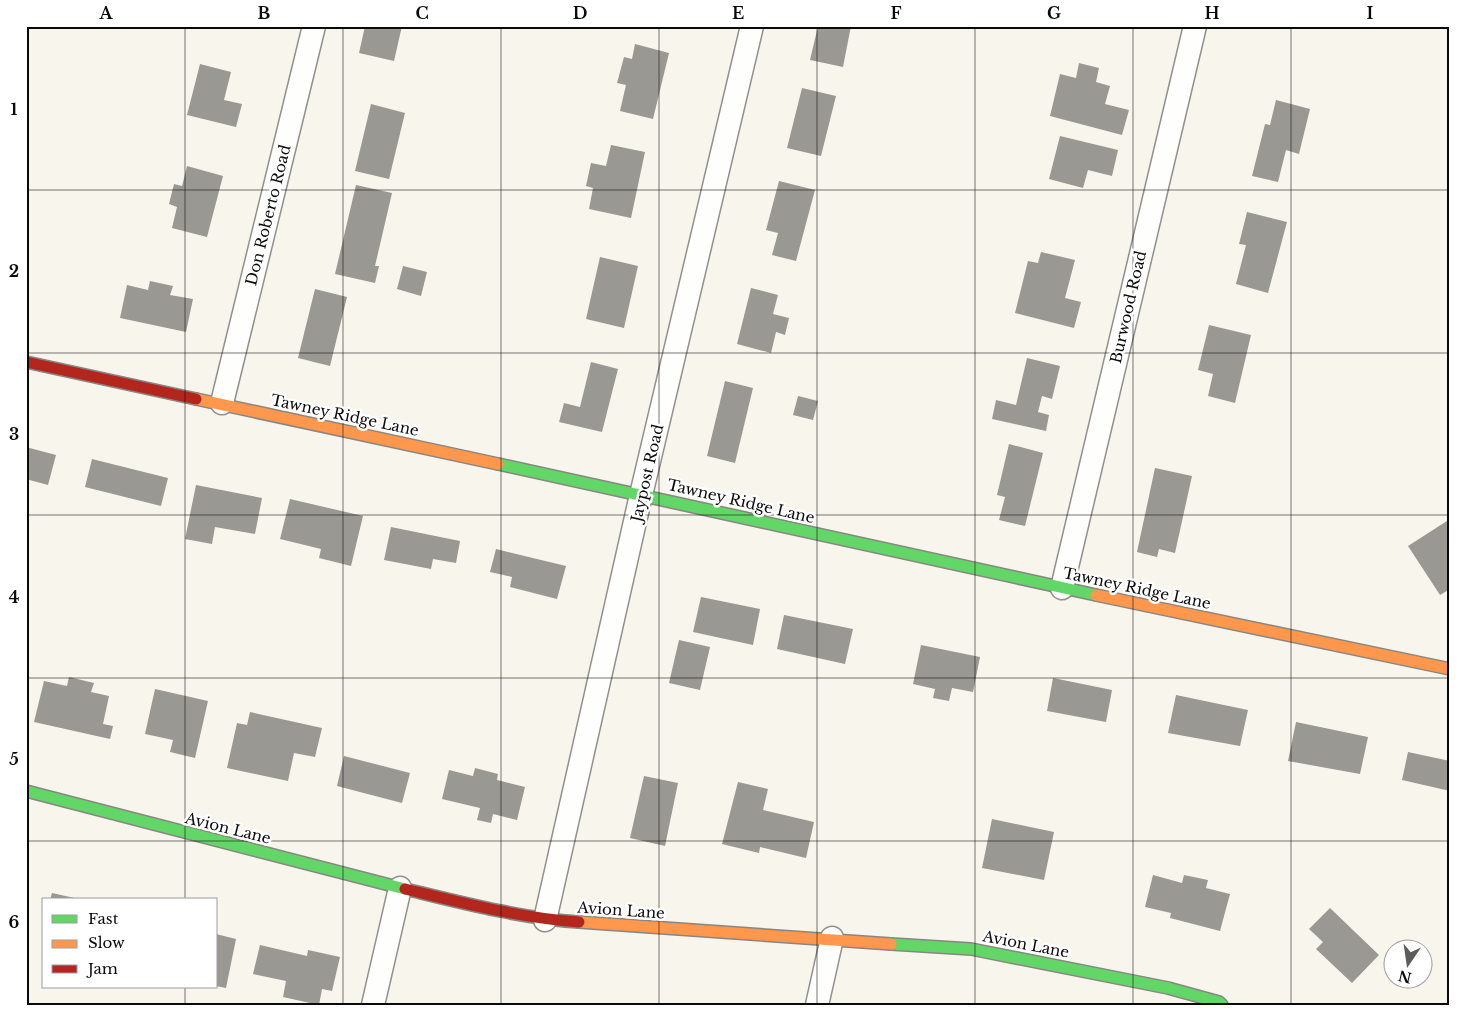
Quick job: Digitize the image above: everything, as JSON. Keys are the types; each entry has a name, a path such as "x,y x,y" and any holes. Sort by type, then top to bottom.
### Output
{"street":[{"name":"Don Roberto Road","path":"222,403 314,26"},
{"name":"Jaypost Road","path":"545,920 641,495 752,26"},
{"name":"Burwood Road","path":"1062,588 1195,26"},
{"name":"Tawney Ridge Lane","path":"26,362 222,403 1062,588 1450,669"},
{"name":"Avion Lane","path":"26,791 400,888 545,920 832,938 971,949 1168,988 1220,1002 1222,1005"},
{"path":"373,1005 400,888"},
{"path":"816,1005 832,938"}],"building":[{"path":"365,26 402,26 394,61 359,53"},
{"path":"818,26 851,26 843,67 810,60"},
{"path":"635,44 669,53 653,119 620,111 626,85 617,83 624,57 632,59"},
{"path":"1079,63 1099,68 1096,82 1110,86 1105,104 1129,110 1122,135 1050,116 1060,74 1076,78"},
{"path":"200,64 231,72 224,100 242,104 236,127 187,115"},
{"path":"802,88 836,96 821,156 787,148"},
{"path":"1276,100 1310,109 1299,154 1286,150 1278,182 1252,176 1265,124 1270,125"},
{"path":"371,104 405,113 389,179 355,171"},
{"path":"1060,136 1118,150 1112,176 1088,170 1083,188 1049,179"},
{"path":"611,145 645,152 631,218 589,209 593,188 586,186 591,163 606,166"},
{"path":"187,166 223,176 207,237 172,228 177,207 169,204 174,184 182,186"},
{"path":"779,181 815,190 796,261 772,255 778,233 766,230"},
{"path":"356,185 392,193 375,266 379,266 375,283 335,274"},
{"path":"1247,212 1287,222 1268,293 1236,284 1246,245 1239,244"},
{"path":"1041,252 1075,260 1065,298 1081,302 1074,328 1015,313 1028,261 1038,263"},
{"path":"600,257 638,266 624,328 586,319"},
{"path":"403,266 427,272 421,296 397,289"},
{"path":"150,281 173,286 170,295 193,299 186,332 120,318 127,285 148,290"},
{"path":"751,288 778,295 773,314 789,318 785,335 776,332 771,353 737,344"},
{"path":"315,289 347,297 330,366 298,358"},
{"path":"1209,325 1251,335 1235,403 1208,396 1213,374 1198,370"},
{"path":"1027,358 1060,366 1052,399 1042,396 1038,412 1049,415 1046,431 992,419 996,400 1016,405"},
{"path":"591,362 618,369 602,432 559,422 564,403 580,407"},
{"path":"725,381 753,388 735,463 707,456"},
{"path":"798,396 818,401 813,420 793,415"},
{"path":"1009,444 1043,453 1025,526 999,520 1005,497 997,495"},
{"path":"26,447 56,455 48,485 26,479"},
{"path":"92,459 168,478 161,506 85,487"},
{"path":"1155,468 1192,476 1175,553 1159,549 1157,557 1137,552"},
{"path":"196,485 262,498 255,534 215,527 212,544 185,539"},
{"path":"290,499 363,516 351,566 319,558 321,549 280,539"},
{"path":"1450,519 1450,589 1440,595 1408,546"},
{"path":"391,527 460,541 456,563 433,559 431,569 384,560"},
{"path":"496,549 566,566 557,599 510,587 512,577 490,572"},
{"path":"701,597 760,609 753,645 693,632"},
{"path":"784,615 853,629 845,664 777,649"},
{"path":"679,640 710,647 700,690 669,683"},
{"path":"921,645 980,657 973,692 952,688 949,701 933,698 935,689 913,684"},
{"path":"69,677 94,683 91,692 109,696 103,724 113,726 110,739 34,722 44,681 67,686"},
{"path":"1053,678 1112,690 1106,722 1047,711"},
{"path":"155,689 208,701 195,758 170,752 173,740 145,734"},
{"path":"1176,695 1248,710 1240,746 1168,733"},
{"path":"250,712 322,728 315,757 294,753 288,781 227,768 237,723 247,725"},
{"path":"1296,722 1368,737 1360,774 1288,761"},
{"path":"1408,752 1450,761 1450,791 1402,780"},
{"path":"344,756 410,773 402,803 337,786"},
{"path":"475,768 498,774 497,780 525,787 517,820 493,814 491,823 477,820 480,808 442,799 449,770 473,776"},
{"path":"644,776 678,783 665,846 630,838"},
{"path":"738,782 768,789 763,810 814,822 806,858 760,847 759,853 722,844"},
{"path":"992,819 1054,832 1044,880 982,868"},
{"path":"1153,875 1182,883 1184,875 1208,880 1206,888 1230,894 1220,931 1170,918 1171,913 1145,907"},
{"path":"52,893 74,898 51,898"},
{"path":"1330,908 1379,955 1352,983 1316,949 1323,942 1309,929"},
{"path":"218,934 236,939 226,988 218,986"},
{"path":"260,945 307,956 308,950 340,957 332,991 322,989 319,1005 283,997 286,981 253,974"}],"traffic: fast":[{"path":"498,464 1096,595"},
{"path":"26,791 405,889"},
{"path":"891,944 971,949 1168,988 1219,1002 1222,1005"}],"traffic: slow":[{"path":"196,399 498,464"},
{"path":"1096,595 1450,669"},
{"path":"579,922 891,944"}],"traffic: jam":[{"path":"26,362 196,399"},
{"path":"405,889 470,905 535,917 579,922"}]}
